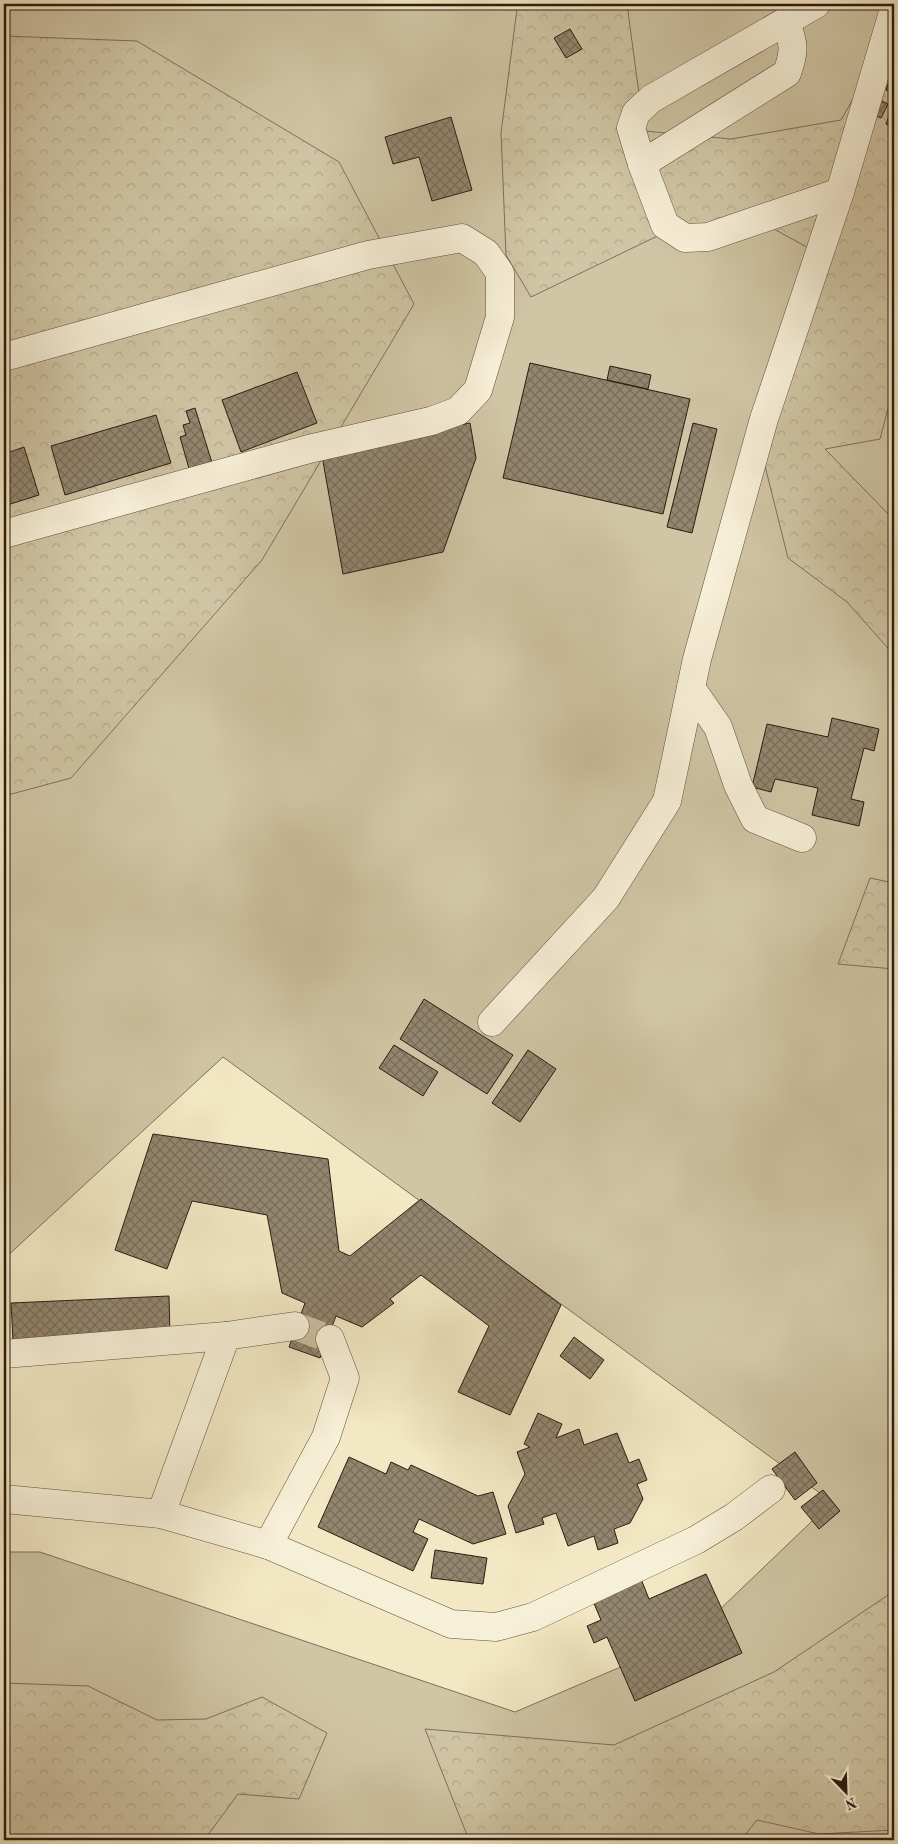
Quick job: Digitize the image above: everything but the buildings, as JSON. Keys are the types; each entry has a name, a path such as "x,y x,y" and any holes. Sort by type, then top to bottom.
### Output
{"street":[{"path":"816,4 651,99 636,113 630,128 665,225 684,238 708,237 840,192"},
{"path":"492,1022 606,898 667,801 697,659 764,419 840,192 894,9"},
{"path":"642,164 787,74 794,56 792,39 786,21"},
{"path":"4,357 368,256 462,238 486,253 500,273 500,317 478,390 458,411 431,421 310,449 4,534"},
{"path":"690,688 718,728 738,785 755,819 802,838"},
{"path":"4,1354 226,1336 295,1326"},
{"path":"161,1514 226,1336"},
{"path":"268,1545 326,1437 345,1378 330,1339"},
{"path":"4,1499 161,1514 268,1545 451,1624 496,1627 533,1617 696,1540 734,1517 771,1489"}],"green space":[{"path":"4,4 894,4 894,1840 4,1840 4,1552 40,1552 515,1712 691,1637 832,1502 223,1057 4,1259"},
{"path":"578,4 627,4 644,131 731,139 841,120 894,27 894,386 880,439 825,449 894,520 894,655 847,602 788,558 754,422 814,251 752,217 672,229 531,297 506,255 501,133 517,9"},
{"path":"4,36 137,41 339,162 414,304 262,560 71,778 4,796"},
{"path":"870,878 894,883 894,969 838,964"},
{"path":"894,1591 894,1830 819,1834 757,1820 741,1840 469,1840 425,1729 614,1745 774,1672"},
{"path":"4,1683 88,1686 157,1720 206,1719 262,1697 327,1733 299,1799 238,1794 205,1839 4,1840"}],"tunnel":[{"path":"295,1326 330,1339"}]}
